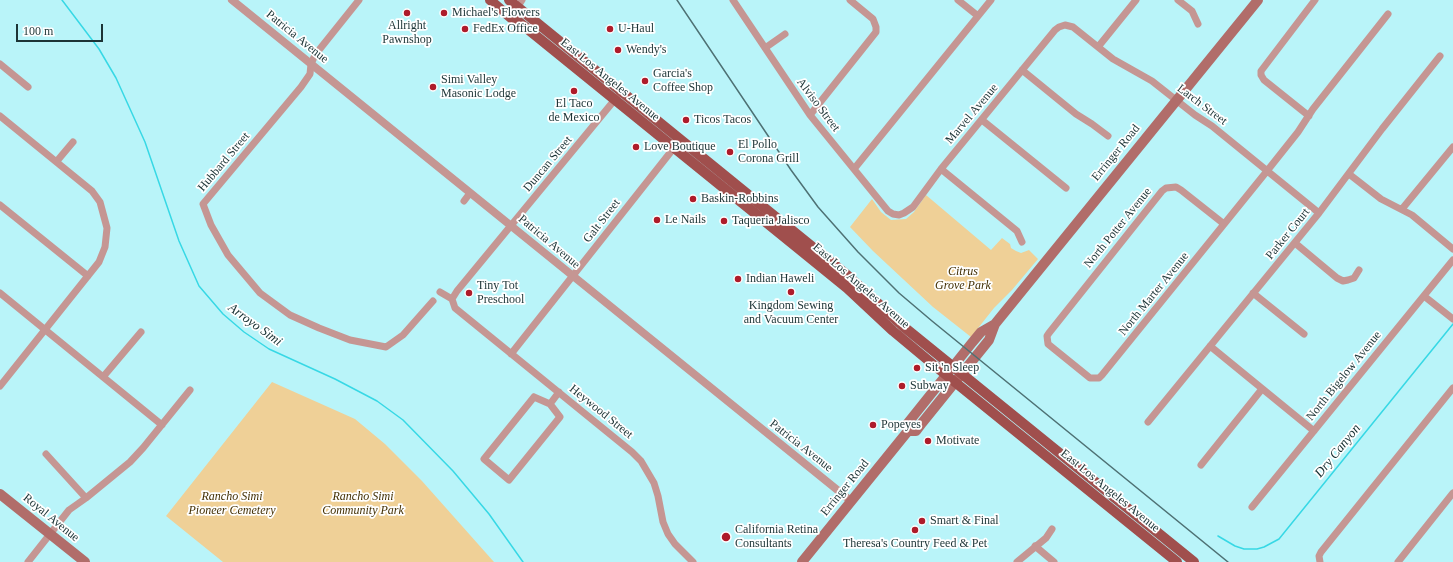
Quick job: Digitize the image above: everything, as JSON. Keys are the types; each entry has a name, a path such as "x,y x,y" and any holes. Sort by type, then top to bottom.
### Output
{"main road":[{"name":"East Los Angeles Avenue","path":"490,0 847,288 893,331 1177,562"},
{"name":"East Los Angeles Avenue","path":"509,0 520,4 622,93 847,275 904,327 1194,562"},
{"name":"Erringer Road","path":"908,431 916,431 988,340 995,324 1258,0"},
{"name":"Erringer Road","path":"802,562 908,431 907,424 946,375 981,332 995,324"},
{"name":"Royal Avenue","path":"0,494 85,562"}],"street":[{"name":"Patricia Avenue","path":"232,0 572,277 851,501"},
{"name":"Hubbard Street","path":"359,0 315,55 311,64 310,74 301,87 204,204 211,225 228,255 260,293 290,315 350,340 386,347 403,335 433,301"},
{"name":"Alviso Street","path":"733,0 810,115 888,211 896,214"},
{"path":"810,115 874,37 876,27 875,23 870,16 850,0"},
{"path":"958,0 978,16"},
{"path":"854,169 991,0"},
{"path":"1098,47 1136,0"},
{"path":"1178,0 1192,11 1198,24"},
{"path":"1309,116 1264,80 1261,76 1261,71 1315,0"},
{"path":"511,18 520,4"},
{"name":"North Marter Avenue","path":"1047,340 1050,346 1087,376 1090,378 1099,378 1298,132 1388,14"},
{"name":"Larch Street","path":"1065,25 1073,27 1113,58 1152,81 1195,115 1212,126 1319,213"},
{"name":"Marvel Avenue","path":"896,214 904,214 912,207 941,169 1055,30 1065,25"},
{"path":"764,48 785,34"},
{"name":"Parker Court","path":"1148,422 1319,213 1382,129 1440,56"},
{"path":"0,64 28,87"},
{"path":"1022,70 1076,114 1108,136"},
{"name":"Duncan Street","path":"452,299 614,100 622,93"},
{"path":"0,116 92,191 100,202 107,228 107,238 103,254 99,262 1,384"},
{"path":"982,120 1066,188"},
{"name":"Galt Street","path":"511,354 680,139"},
{"path":"57,161 73,142"},
{"path":"1402,209 1453,146"},
{"path":"941,169 1017,231 1022,242"},
{"path":"1349,174 1381,199 1402,209 1412,216 1453,249"},
{"name":"North Potter Avenue","path":"1047,340 1049,333 1162,191 1166,188 1176,187 1181,190 1224,224"},
{"path":"464,201 470,193"},
{"path":"0,205 88,276"},
{"path":"1295,243 1337,278 1343,280 1354,278 1359,270"},
{"name":"North Bigelow Avenue","path":"1252,507 1453,260"},
{"path":"440,292 452,299"},
{"path":"0,293 162,425"},
{"path":"1253,293 1304,334"},
{"path":"1424,296 1453,319"},
{"name":"Heywood Street","path":"452,299 454,308 559,392 641,461 648,470 654,482 663,522 668,534 675,544 693,562"},
{"path":"103,377 141,332"},
{"path":"1210,346 1314,430"},
{"path":"1319,561 1321,552 1453,388"},
{"path":"1201,465 1262,389"},
{"path":"28,562 69,510 130,462 190,390"},
{"path":"550,404 559,392"},
{"path":"534,397 550,404 560,418 509,480 484,459 534,397"},
{"path":"46,454 86,498"},
{"path":"1398,562 1453,493"},
{"path":"1017,562 1046,538 1052,529"},
{"path":"1036,546 1047,558 1054,562"}],"green space":[{"name":"Citrus Grove Park","path":"926,195 991,250 1002,238 1010,244 1011,248 1016,251 1021,253 1029,250 1038,259 1012,290 994,308 971,337 933,307 873,251 850,227 872,199 881,212 891,220 906,219 914,212"},
{"path":"272,382 355,419 385,444 422,481 494,562 223,562 166,516"}],"waterway":[{"name":"Arroyo Simi","path":"62,0 99,49 116,78 145,142 179,241 199,286 223,314 244,332 269,349 335,379 377,401 403,420 453,471 489,514 523,562"},
{"name":"Dry Canyon","path":"1218,536 1235,546 1244,549 1257,549 1279,539 1453,324"}],"railway":[{"path":"677,0 791,170 818,207 858,252 899,293 932,321 1228,562"}],"place":[{"name":"Allright Pawnshop","path":"407,13"},
{"name":"Michael's Flowers","path":"444,13"},
{"name":"FedEx Office","path":"465,29"},
{"name":"U-Haul","path":"610,29"},
{"name":"Wendy's","path":"618,50"},
{"name":"Garcia's Coffee Shop","path":"645,81"},
{"name":"Simi Valley Masonic Lodge","path":"433,87"},
{"name":"El Taco de Mexico","path":"574,91"},
{"name":"Ticos Tacos","path":"686,120"},
{"name":"Love Boutique","path":"636,147"},
{"name":"El Pollo Corona Grill","path":"730,152"},
{"name":"Baskin-Robbins","path":"693,199"},
{"name":"Le Nails","path":"657,220"},
{"name":"Taqueria Jalisco","path":"724,221"},
{"name":"Indian Haweli","path":"738,279"},
{"name":"Kingdom Sewing and Vacuum Center","path":"791,292"},
{"name":"Tiny Tot Preschool","path":"469,293"},
{"name":"Sit 'n Sleep","path":"917,368"},
{"name":"Subway","path":"902,386"},
{"name":"Popeyes","path":"873,425"},
{"name":"Motivate","path":"928,441"},
{"name":"Smart & Final","path":"922,521"},
{"name":"Theresa's Country Feed & Pet","path":"915,530"},
{"name":"California Retina Consultants","path":"726,537"}],"park label":[{"name":"Rancho Simi Pioneer Cemetery","path":"232,504"},
{"name":"Rancho Simi Community Park","path":"363,504"}]}
